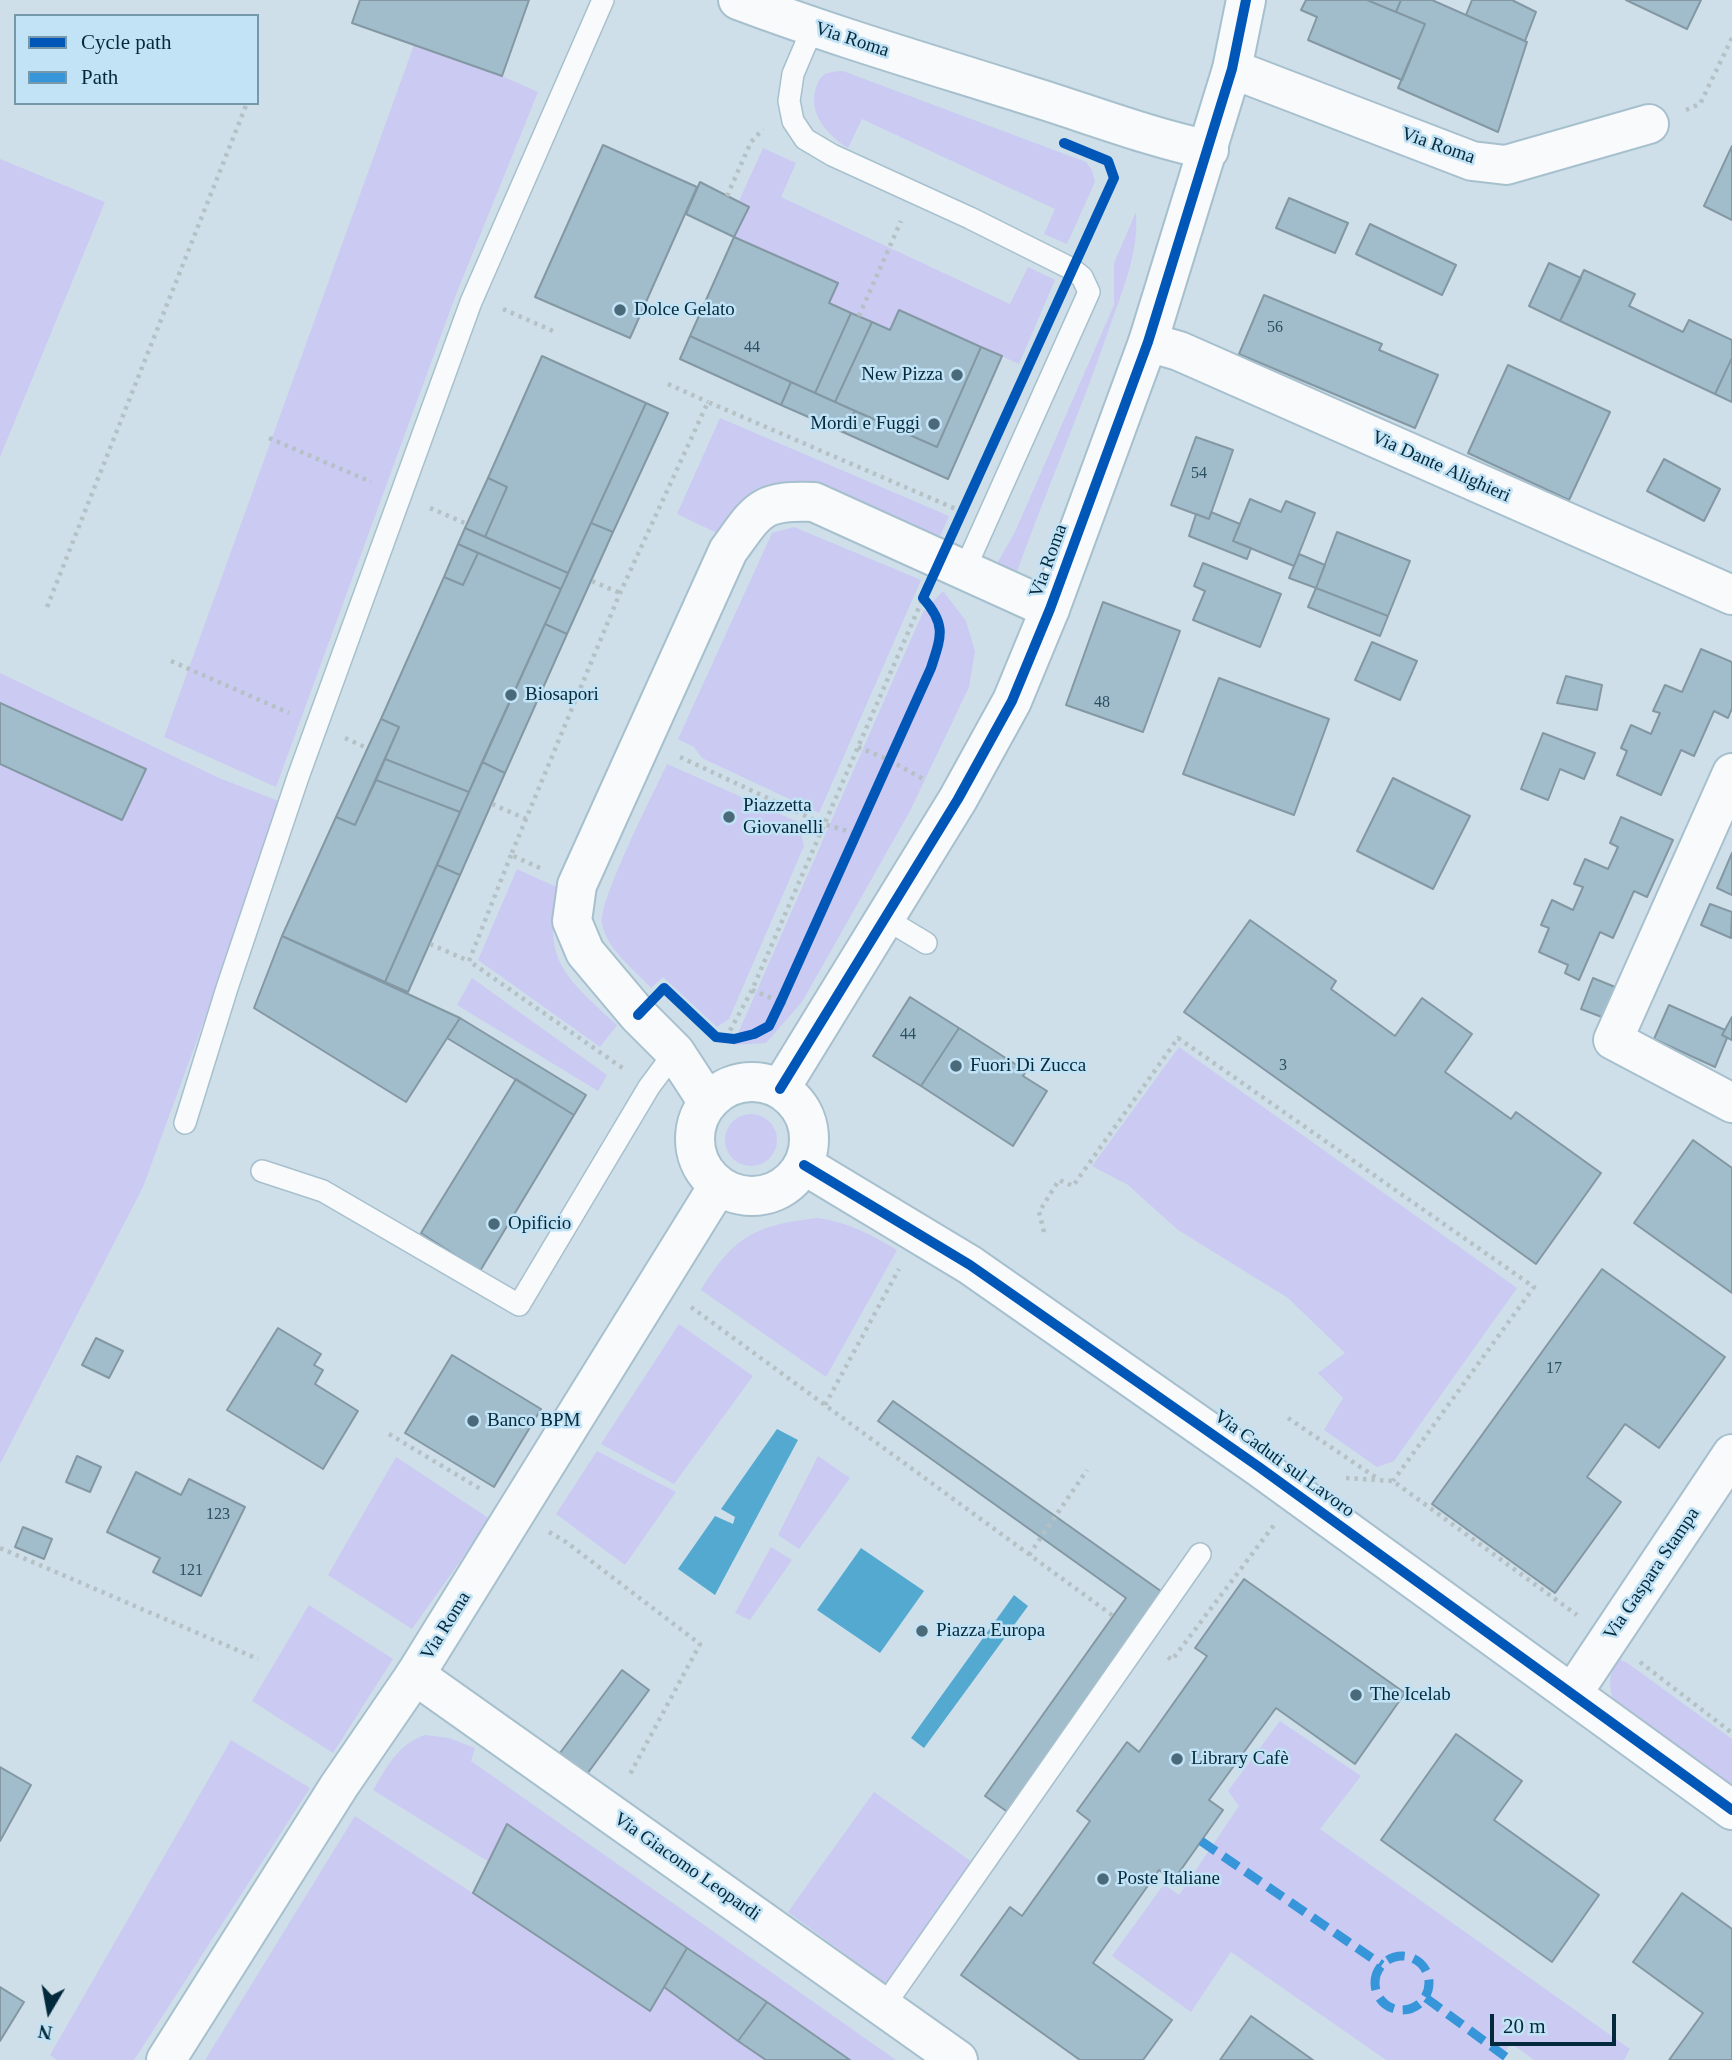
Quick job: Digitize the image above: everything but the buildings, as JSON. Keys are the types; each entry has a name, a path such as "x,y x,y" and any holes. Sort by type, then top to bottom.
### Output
{"street":[{"name":"Via Roma","path":"738,0 778,7 813,27 1076,110 1150,137 1209,150"},
{"name":"Via Roma","path":"780,1089 958,799 1012,701 1050,609 1148,342 1209,150 1232,69 1246,0"},
{"name":"Via Roma","path":"1232,69 1472,160 1506,165 1649,124"},
{"name":"Via Dante Alighieri","path":"1148,342 1179,351 1732,595"},
{"path":"707,1101 676,1052 638,1015 585,953 572,921 577,885 728,551 756,513 783,501 814,502 1050,609"},
{"path":"1732,774 1614,1040 1732,1103"},
{"path":"742,1083 762,1083 780,1089 794,1100 806,1122 809,1148 804,1165 793,1181 775,1192 756,1197 736,1195 718,1186 704,1172 696,1156 694,1137 698,1117 707,1101 723,1089 742,1083"},
{"name":"Via Caduti sul Lavoro","path":"804,1165 970,1265 1248,1459 1732,1810"},
{"name":"Via Roma","path":"166,2060 339,1786 415,1675 718,1186"},
{"name":"Via Gaspara Stampa","path":"1572,1694 1732,1454"},
{"name":"Via Giacomo Leopardi","path":"415,1675 958,2060"}],"lane":[{"path":"185,1123 236,961 404,482 474,296 603,0"},
{"path":"813,27 793,74 789,101 793,121 805,139 832,155 1072,269 1082,277 1089,292 953,566"},
{"path":"886,919 926,943"},
{"path":"262,1171 323,1191 519,1305 649,1087 676,1052"},
{"path":"884,2006 1200,1554"}],"path":[{"path":"1649,124 1700,104 1732,38"},
{"path":"727,196 751,142 789,101"},
{"path":"47,607 246,105"},
{"path":"859,316 913,192"},
{"path":"474,296 553,331"},
{"path":"668,384 708,402"},
{"path":"744,1037 726,1038 752,990 823,824 927,602 953,566 968,502"},
{"path":"592,581 620,593"},
{"path":"171,661 367,748"},
{"path":"883,772 894,749"},
{"path":"670,752 823,824 855,833"},
{"path":"469,961 526,819 492,804"},
{"path":"850,845 860,821"},
{"path":"511,855 577,885"},
{"path":"430,944 469,961 606,1057"},
{"path":"777,1009 786,989"},
{"path":"1044,1232 1039,1212 1059,1180 1073,1186 1178,1038 1534,1287 1393,1481"},
{"path":"825,1405 903,1261"},
{"path":"690,1307 1172,1660 1280,1517"},
{"path":"1288,1418 1379,1480"},
{"path":"389,1434 488,1494"},
{"path":"1029,1555 1087,1470"},
{"path":"1338,1478 1393,1481 1732,1733"},
{"path":"546,1530 566,1542 700,1644 610,1812"},
{"path":"0,1548 258,1659"}],"shaded area":[{"path":"414,45 502,76 538,92 455,297 276,787 164,737"},
{"path":"843,71 1086,162 1092,170 1095,182 1067,244 1044,234 1055,209 862,119 848,148 840,143 820,122 814,95 824,75"},
{"path":"763,148 796,163 781,197 1010,304 1028,267 1055,280 1019,364 899,310 890,330 829,303 838,283 734,237 748,207 739,201"},
{"path":"0,159 105,202 0,457"},
{"path":"1136,212 1133,256 1125,284 1015,577 996,565 1015,532 1114,305 1114,263"},
{"path":"720,418 949,516 937,543 763,489 737,508 717,533 677,514"},
{"path":"794,527 921,580 819,813 702,758 694,747 678,739 772,533"},
{"path":"943,591 966,621 975,651 969,687 910,811 802,1002 766,1043 733,1045 923,612"},
{"path":"0,673 219,778 284,803 143,1187 0,1464"},
{"path":"667,764 798,822 804,846 729,1019 717,1027 663,977 651,988 615,951 602,924 603,912 617,871"},
{"path":"517,869 561,889 553,934 562,967 585,995 617,1025 600,1047 478,960"},
{"path":"472,978 607,1075 598,1091 457,1005"},
{"path":"1179,1047 1517,1288 1394,1461 1377,1467 1324,1430 1343,1398 1318,1373 1345,1353 1288,1298 1178,1230 1128,1185 1092,1166"},
{"path":"751,1114 761,1116 769,1122 775,1130 775,1150 769,1158 761,1164 751,1166 741,1164 733,1158 727,1150 725,1140 727,1130 733,1122 741,1116"},
{"path":"817,1218 839,1222 897,1250 826,1377 701,1290 724,1257 748,1237 777,1225"},
{"path":"679,1324 753,1376 674,1484 601,1444"},
{"path":"777,1429 798,1440 715,1595 678,1569 715,1516 733,1524 735,1517 721,1509"},
{"path":"597,1451 676,1492 625,1565 556,1514"},
{"path":"818,1456 850,1478 799,1549 778,1535"},
{"path":"396,1457 490,1519 412,1629 328,1575"},
{"path":"771,1547 792,1560 750,1620 735,1613"},
{"path":"861,1548 924,1591 880,1653 817,1610"},
{"path":"1014,1595 1028,1606 924,1748 911,1738"},
{"path":"309,1605 393,1659 333,1753 252,1701"},
{"path":"1618,1659 1626,1662 1732,1739 1732,1788 1615,1704 1610,1681"},
{"path":"1280,1721 1361,1776 1320,1829 1630,2049 1624,2060 1534,2060 1511,2043 1500,2060 1386,2060 1231,1952 1191,2012 1112,1956 1164,1884 1179,1895 1239,1806 1228,1791"},
{"path":"425,1735 449,1738 475,1748 471,1761 896,2060 205,2060 355,1816 474,1894 489,1862 373,1790 400,1750"},
{"path":"231,1740 310,1788 134,2060 57,2060 50,2055"},
{"path":"874,1792 972,1862 890,1987 788,1912"}],"marked path":[{"path":"1201,1841 1382,1965"},
{"path":"1402,1956 1421,1964 1429,1983 1421,2002 1402,2010 1383,2002 1375,1983 1383,1964 1402,1956"},
{"path":"1426,1998 1510,2060"}],"cycle path":[{"path":"780,1089 958,799 1012,701 1050,609 1148,342 1232,69 1246,0"},
{"path":"638,1015 664,988 716,1037 734,1039 754,1034 769,1026 931,668 940,632 936,616 923,598 1114,178 1108,161 1064,143"},
{"path":"804,1165 970,1265 1259,1467 1732,1810"}],"place":[{"name":"Dolce Gelato","path":"620,310"},
{"name":"New Pizza","path":"957,375"},
{"name":"Mordi e Fuggi","path":"934,424"},
{"name":"Biosapori","path":"511,695"},
{"name":"Piazzetta Giovanelli","path":"729,817"},
{"name":"Fuori Di Zucca","path":"956,1066"},
{"name":"Opificio","path":"494,1224"},
{"name":"Banco BPM","path":"473,1421"},
{"name":"Piazza Europa","path":"922,1631"},
{"name":"The Icelab","path":"1356,1695"},
{"name":"Library Cafè","path":"1177,1759"},
{"name":"Poste Italiane","path":"1103,1879"}]}
